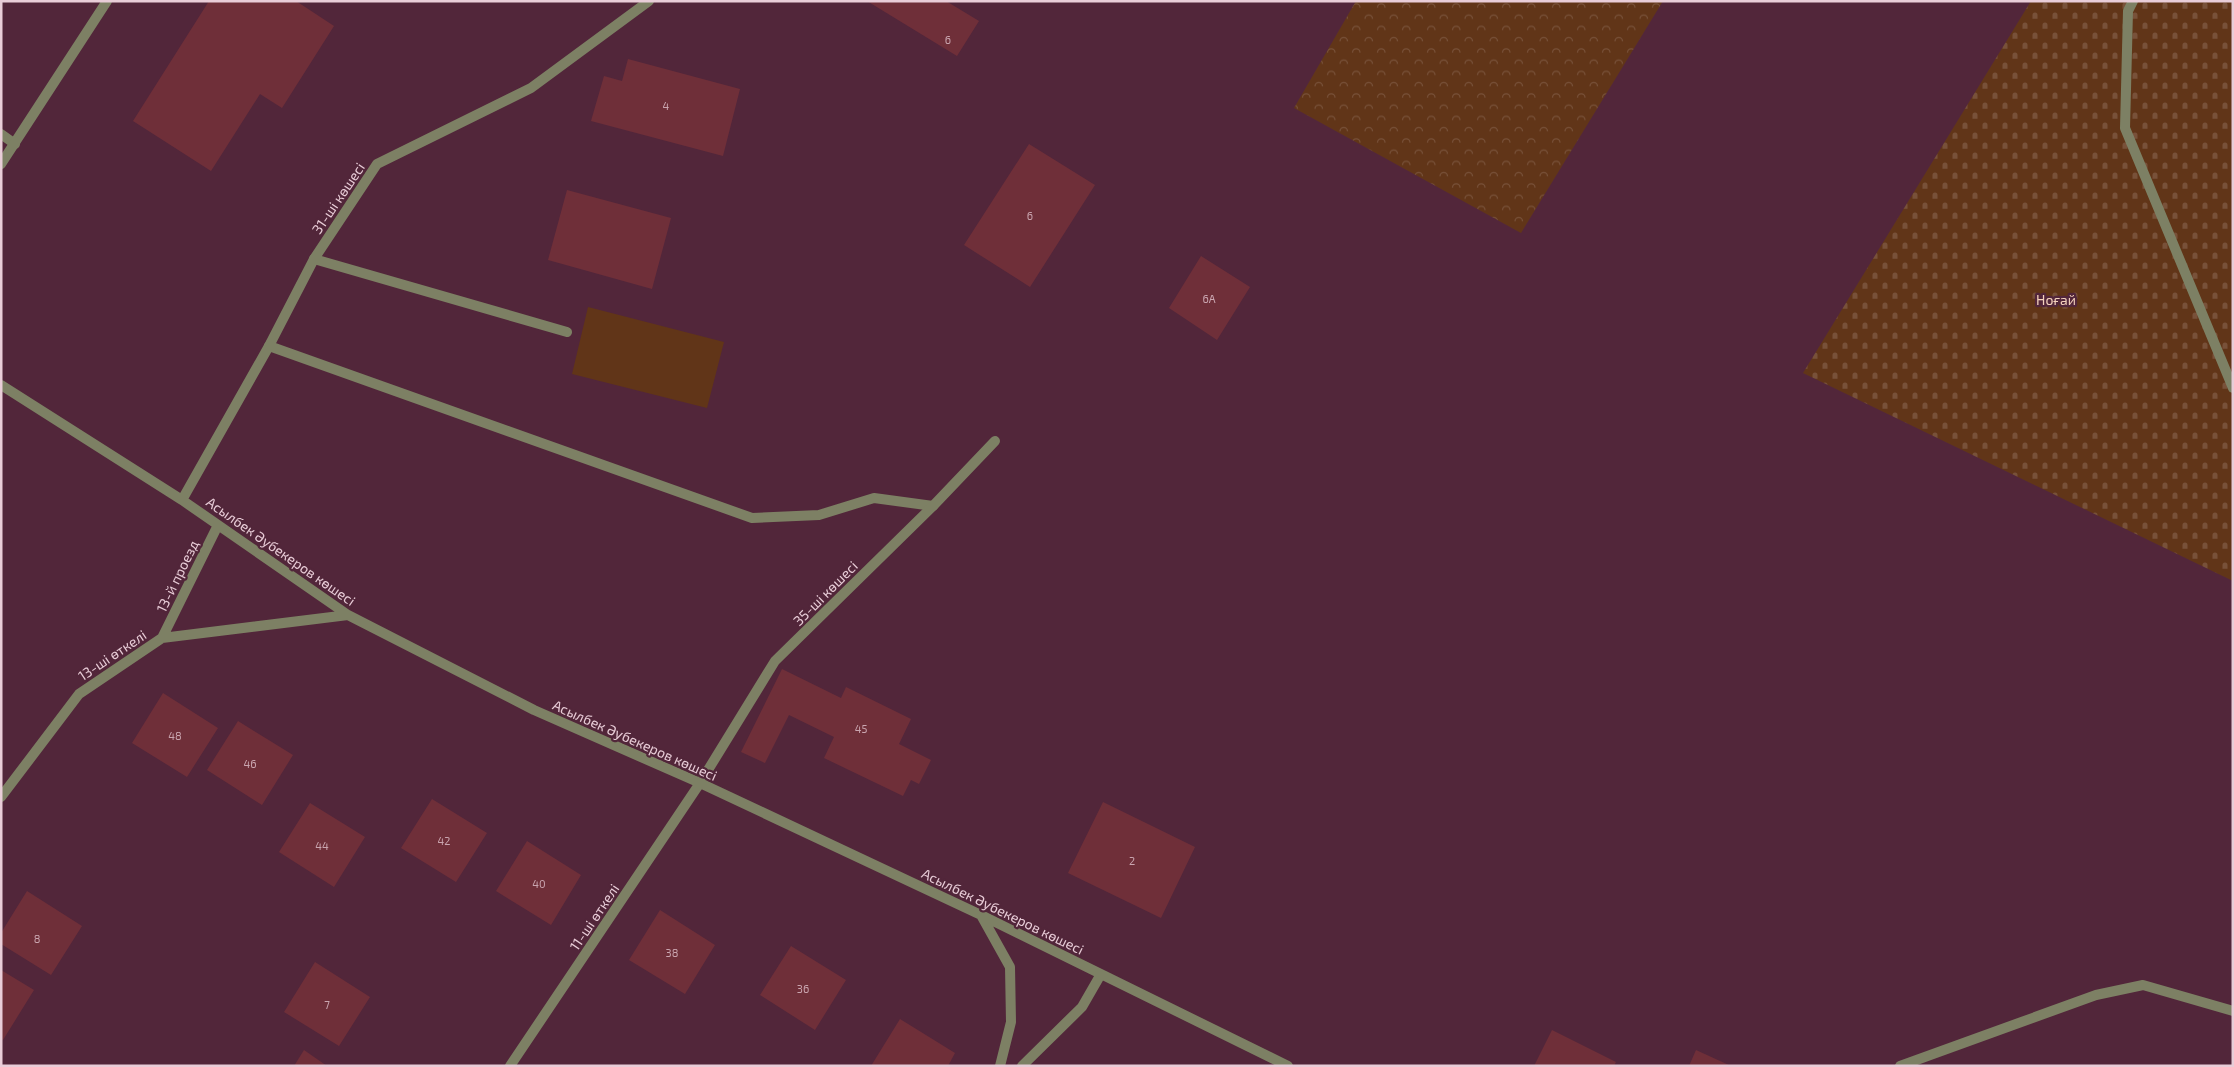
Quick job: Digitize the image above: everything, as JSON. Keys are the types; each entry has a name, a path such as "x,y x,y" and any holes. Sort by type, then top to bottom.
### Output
{"street":[{"path":"1,164 107,1"},
{"name":"31-ші көшесі","path":"182,500 269,346 314,259 378,164 531,88 649,1"},
{"path":"2133,1 2128,11 2125,128 2233,388"},
{"path":"1,134 15,144"},
{"path":"314,259 567,332"},
{"path":"269,346 752,518 819,515 874,498 933,506"},
{"name":"Асылбек Әубекеров көшесі","path":"1,385 182,500 348,615 534,710 700,784 981,914 1288,1066"},
{"name":"35-ші көшесі","path":"700,784 775,661 933,506 995,441"},
{"name":"13-й проезд","path":"162,638 218,525"},
{"name":"13-ші өткелі","path":"1,797 79,694 162,638 348,615"},
{"name":"11-ші өткелі","path":"510,1066 700,784"},
{"path":"981,914 1010,967 1011,1022 1000,1066"},
{"path":"1022,1066 1082,1007 1101,974"},
{"path":"1900,1066 2096,995 2143,985 2233,1011"}],"green space":[{"path":"1356,1 1663,1 1521,233 1294,108"},
{"name":"Ноғай","path":"2031,1 2233,1 2233,581 1803,373"},
{"path":"588,307 724,342 707,408 572,374"}],"building":[{"path":"209,1 296,1 334,26 282,108 260,94 211,171 133,121"},
{"path":"867,1 946,1 979,21 957,56"},
{"path":"628,59 740,89 723,156 591,121 604,76 622,81"},
{"path":"1029,144 1095,185 1030,287 964,245"},
{"path":"567,190 671,218 652,289 548,260"},
{"path":"1201,256 1250,287 1217,340 1169,308"},
{"path":"782,669 841,698 846,687 911,719 899,744 931,760 919,784 911,780 903,796 824,758 834,737 789,715 765,763 741,752"},
{"path":"163,693 218,728 187,777 132,743"},
{"path":"238,721 293,755 262,805 207,770"},
{"path":"432,799 487,833 456,882 401,848"},
{"path":"1103,802 1195,847 1161,918 1068,873"},
{"path":"310,803 365,837 334,887 279,852"},
{"path":"527,841 581,875 551,925 496,891"},
{"path":"27,891 82,926 51,975 1,944 1,933"},
{"path":"660,910 715,945 685,994 629,960"},
{"path":"791,946 846,980 815,1030 760,995"},
{"path":"315,962 370,997 339,1046 284,1012"},
{"path":"1,970 34,990 3,1040 1,1039"},
{"path":"900,1019 955,1053 948,1066 871,1066"},
{"path":"1552,1030 1616,1062 1614,1066 1534,1066"},
{"path":"304,1050 327,1066 294,1066"},
{"path":"1696,1050 1731,1066 1689,1066"}]}
